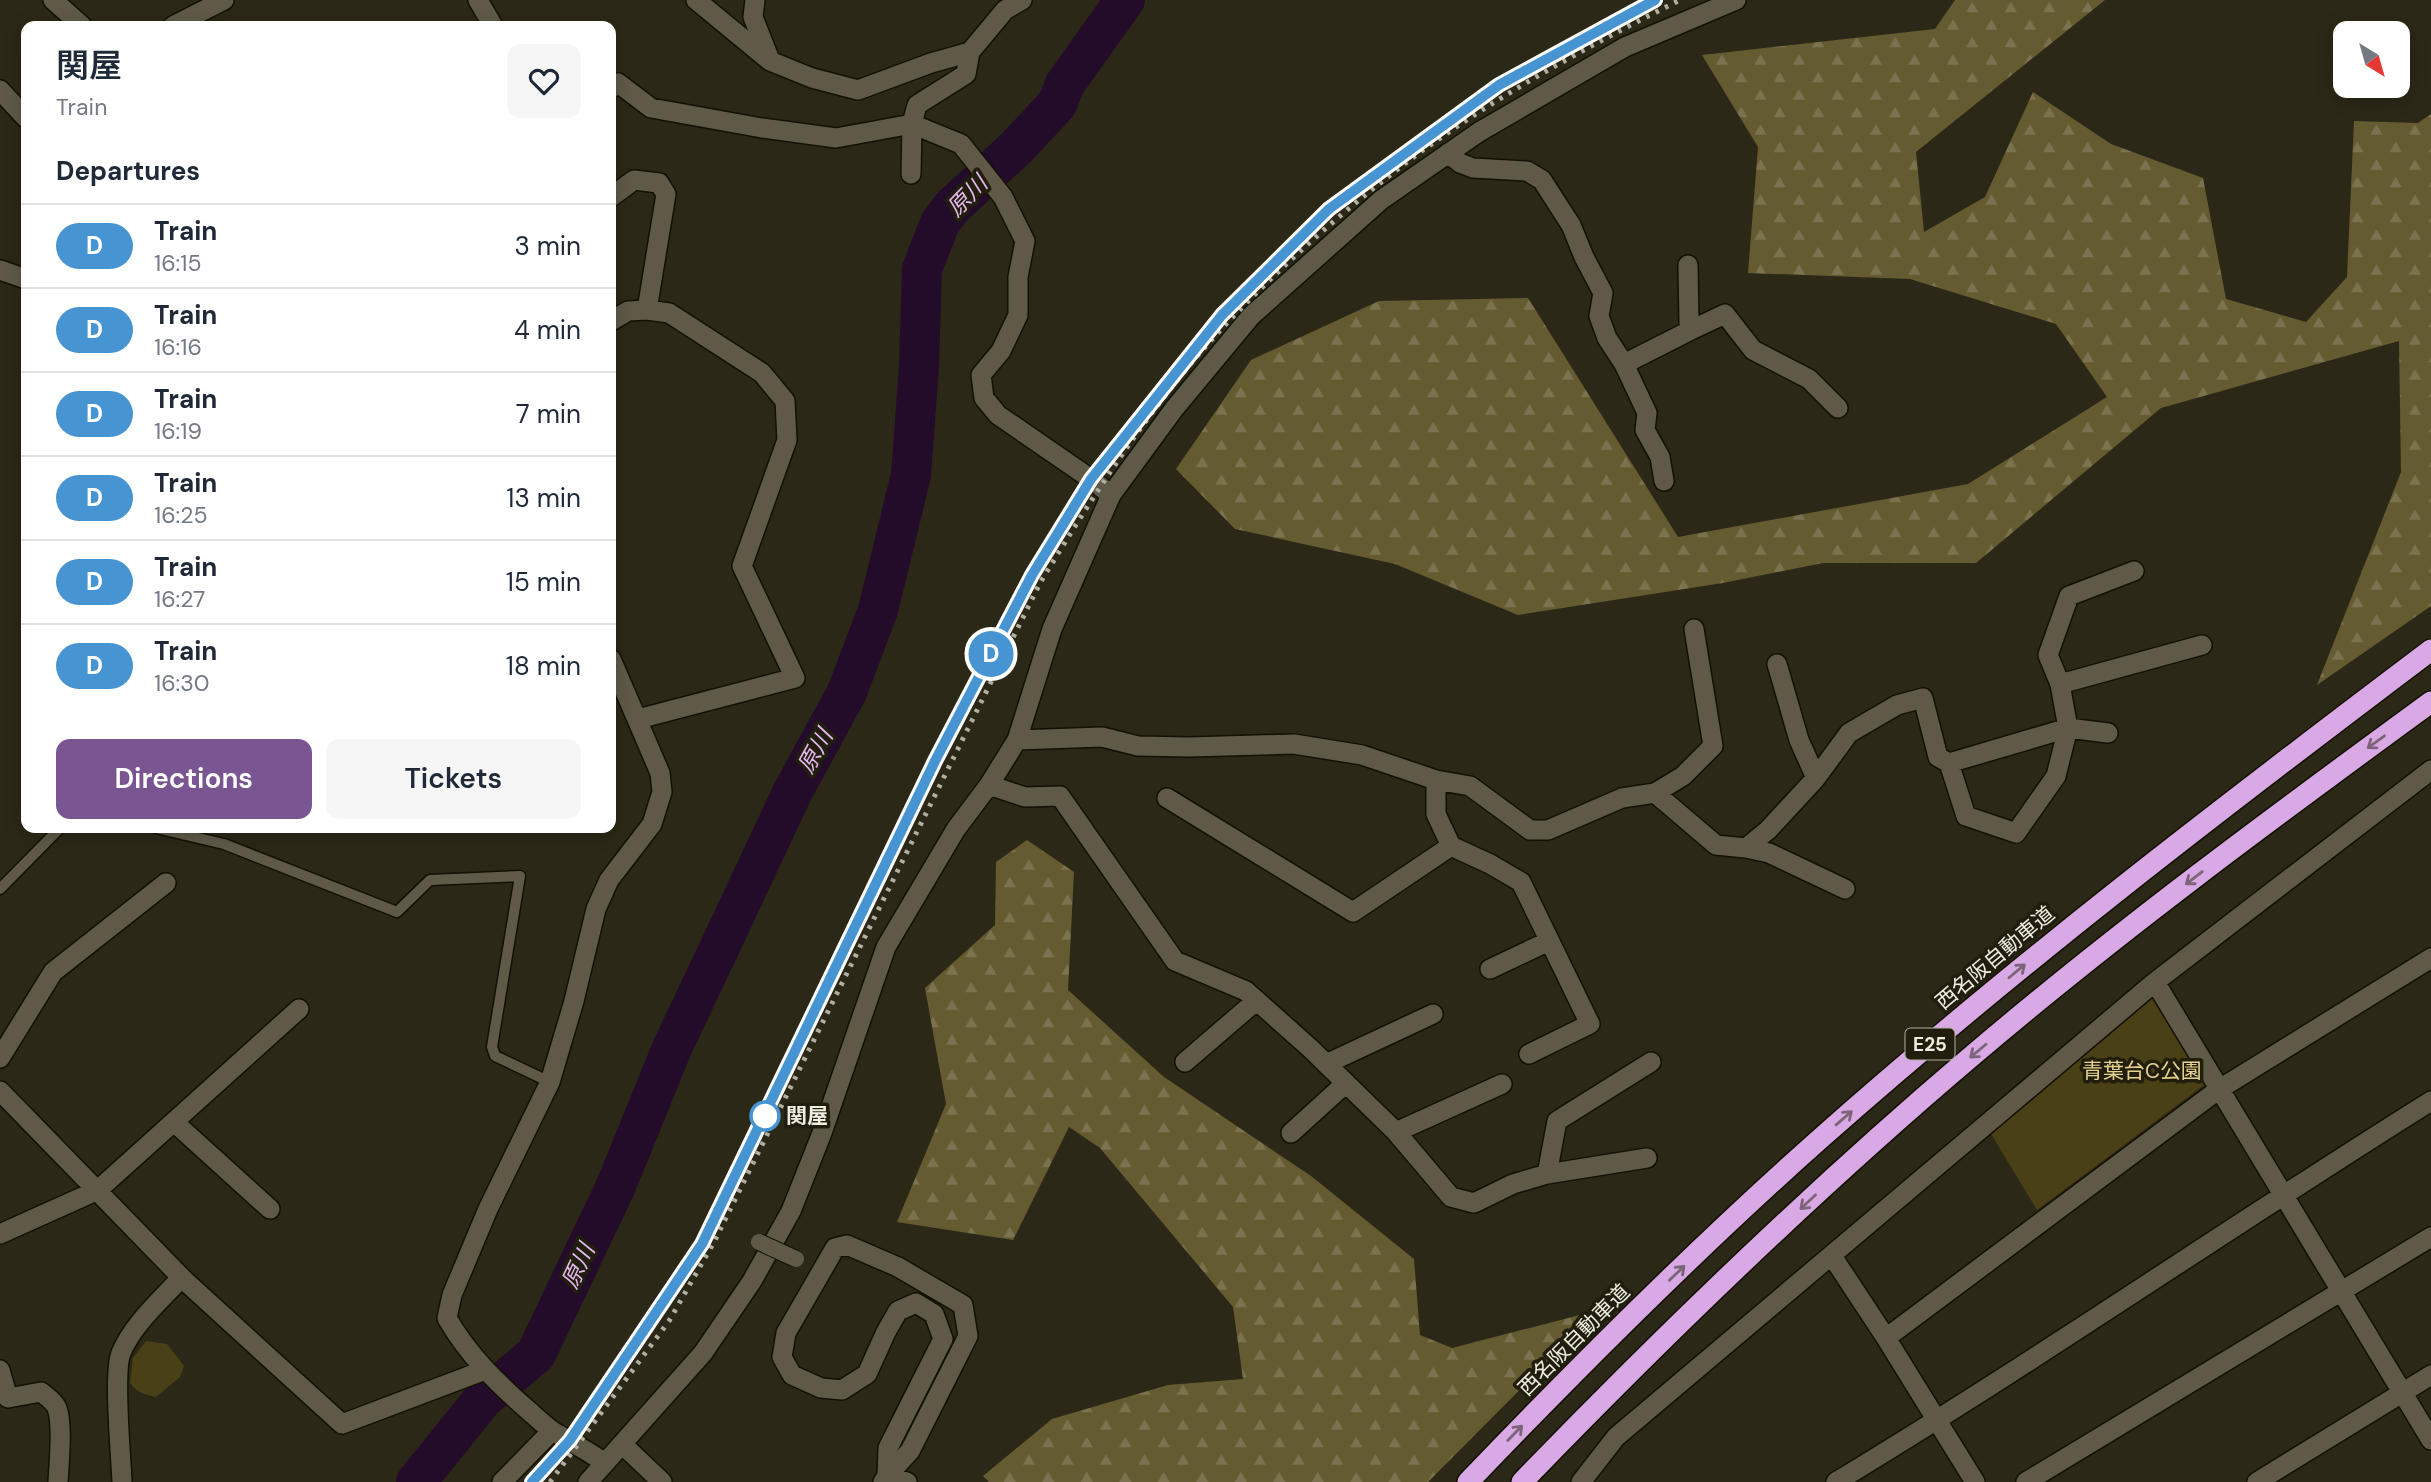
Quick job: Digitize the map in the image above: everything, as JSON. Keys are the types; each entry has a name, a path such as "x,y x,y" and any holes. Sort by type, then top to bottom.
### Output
{"highway":[{"name":"西名阪自動車道","path":"1468,1482 1612,1335 1821,1138 2080,919 2207,819 2431,650"},
{"name":"E25","path":"1522,1482 1623,1378 1732,1273 1849,1164 1974,1055 2220,857 2431,702"}],"street":[{"path":"53,0 76,21"},
{"path":"183,21 224,0"},
{"path":"478,0 490,21"},
{"path":"696,0 770,61 812,78 858,90 931,63 970,52"},
{"path":"755,0 753,17 770,61"},
{"path":"911,174 912,124 916,105 966,74 970,52 1005,10 1022,0"},
{"path":"588,1482 703,1353 758,1269 790,1211 822,1133 886,947 956,829 989,785 1017,740 1052,629 1111,495 1174,409 1251,316 1381,200 1479,132 1625,47 1736,0"},
{"path":"616,84 618,83 651,108 836,138 912,124 961,145 1003,197 1025,241 1018,277 1017,315 1001,351 981,375 984,398 998,415 1111,495"},
{"path":"0,90 21,113"},
{"path":"1448,153 1460,163 1474,168 1527,171 1542,180 1571,225 1584,257 1604,293 1599,316 1607,338 1624,364 1647,413 1646,430 1660,457 1664,481"},
{"path":"616,193 634,180 659,183 666,194 647,310"},
{"path":"1688,265 1691,330"},
{"path":"0,270 21,277"},
{"path":"616,318 628,311 669,313 762,373 785,401 787,440 742,566 795,678 638,719"},
{"path":"1624,364 1724,314 1754,350 1808,379 1838,408"},
{"path":"1746,848 1768,830 1816,778 1849,733 1897,705 1923,698 1938,757 1949,764 1966,816 2016,833 2056,776 2068,728 2060,684 2048,655 2069,596 2134,571"},
{"path":"1017,740 1102,737 1138,746 1189,747 1294,744 1363,755 1436,780 1470,786 1530,830 1548,830 1622,798 1655,793 1684,776 1713,746 1694,629"},
{"path":"2060,684 2202,645"},
{"path":"1777,664 1798,740 1816,778"},
{"path":"604,1462 552,1431 511,1395 485,1370 446,1318 452,1295 504,1173 550,1082 574,1001 596,909 610,880 652,824 662,792 660,773 616,670"},
{"path":"1949,764 2068,728 2108,733"},
{"path":"1581,1482 1616,1437 2155,982 2431,770"},
{"path":"1436,780 1436,814 1451,846 1521,882 1590,1024 1529,1054"},
{"path":"989,785 1025,797 1060,796 1175,961 1246,992 1396,1132 1451,1196 1474,1203 1513,1184 1547,1174 1647,1158"},
{"path":"1655,793 1716,845 1769,853 1845,888"},
{"path":"1167,798 1353,912 1451,846"},
{"path":"0,1058 53,972 166,883"},
{"path":"1490,969 1549,941"},
{"path":"1886,1338 2218,1090 2431,958"},
{"path":"2155,982 2431,1440"},
{"path":"1185,1062 1256,1001"},
{"path":"0,1234 98,1190 299,1009"},
{"path":"1326,1064 1433,1014"},
{"path":"1547,1174 1557,1121 1651,1062"},
{"path":"1291,1133 1346,1083"},
{"path":"1396,1132 1502,1084"},
{"path":"0,1091 181,1278 342,1424 485,1370"},
{"path":"1836,1482 1938,1420 2282,1194 2431,1101"},
{"path":"175,1123 270,1209"},
{"path":"2026,1482 2431,1237"},
{"path":"760,1242 796,1259"},
{"path":"846,1244 898,1267 963,1305 968,1336 911,1451 885,1479 888,1448 943,1339 934,1314 916,1303 898,1311 867,1374 842,1390 821,1388 792,1375 782,1357 786,1333 835,1248 846,1244"},
{"path":"1832,1256 1975,1482"},
{"path":"122,1482 118,1377 120,1355 132,1335 181,1278"},
{"path":"0,1370 8,1398 41,1392 53,1402 58,1411 58,1482"},
{"path":"2257,1482 2431,1375"},
{"path":"502,1482 552,1431"},
{"path":"622,1444 662,1482"},
{"path":"885,1479 907,1482"}],"lane":[{"path":"0,889 55,833"},
{"path":"178,833 225,844 397,912 430,880 520,876 492,1047 495,1056 550,1082"}],"green space":[{"path":"1955,0 2105,0 1916,152 1924,232 1985,197 2033,92 2111,144 2203,178 2226,299 2306,322 2347,277 2354,121 2418,123 2431,114 2431,606 2317,685 2401,472 2399,341 2161,408 1976,563 1823,563 1723,583 1518,615 1395,564 1235,529 1176,469 1251,360 1379,301 1528,298 1678,537 1968,484 2107,397 2056,324 1910,279 1748,273 1758,147 1702,55 1935,29"},
{"path":"1027,840 1074,872 1068,990 1164,1077 1311,1176 1414,1259 1420,1335 1452,1348 1599,1310 1428,1482 989,1482 983,1476 1052,1419 1168,1385 1243,1379 1233,1307 1100,1148 1069,1127 1013,1240 897,1222 946,1104 925,988 995,925 996,862"},
{"name":"青葉台C公園","path":"2154,997 2177,1019 2204,1085 2037,1210 1991,1134"},
{"path":"146,1341 167,1344 184,1366 180,1377 156,1397 138,1391 130,1383 133,1358"}],"waterway":[{"name":"原川","path":"416,1482 483,1399 536,1354 615,1188 672,1048 793,791 847,692 878,610 911,475 919,366 922,269 940,223 952,207 1016,148 1057,104 1065,84 1125,0"}],"railway":[{"path":"1439,129 1499,85 1655,0"},
{"path":"550,1482 669,1321 714,1242 1040,583 1105,480 1151,414 1202,351 1251,298 1321,233 1394,172 1450,131 1513,91 1680,0"},
{"path":"1274,263 1329,209 1371,178"},
{"path":"729,1190 881,871 1007,623 1072,508 1110,454"},
{"path":"532,1482 570,1440 705,1237"}],"train":[{"name":"D","path":"532,1482 570,1440 702,1244 935,761 1032,575 1091,479 1122,438 1222,315 1329,209 1499,85 1655,0"}],"place":[{"name":"関屋","path":"765,1116"}]}
